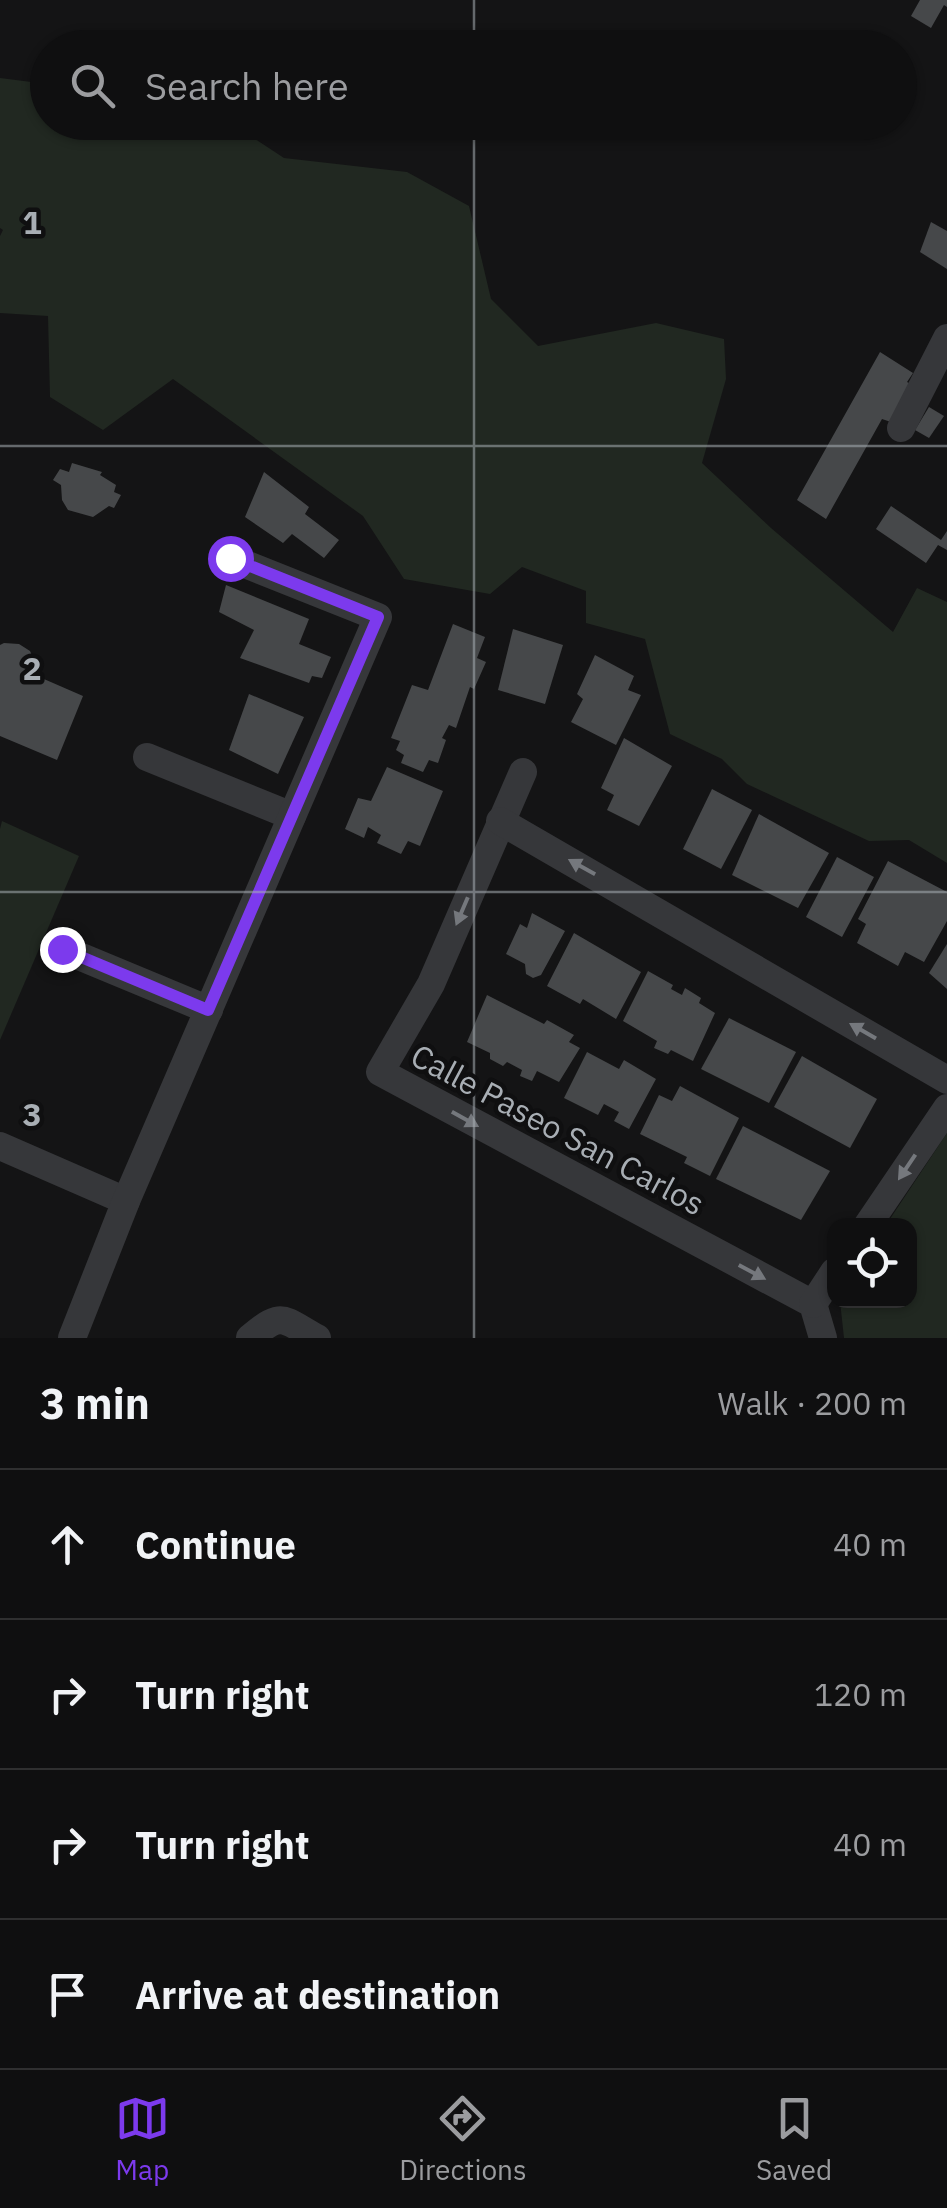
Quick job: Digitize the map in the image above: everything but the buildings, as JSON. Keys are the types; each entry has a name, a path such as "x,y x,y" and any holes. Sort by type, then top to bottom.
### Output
{"street":[{"path":"901,428 947,338"},
{"path":"72,1338 126,1201 378,617 230,558"},
{"path":"146,757 292,816"},
{"name":"Calle Paseo San Carlos","path":"523,772 431,984 380,1072 813,1304"},
{"path":"500,821 947,1080"},
{"path":"62,949 208,1010"},
{"path":"871,1218 947,1108"},
{"path":"0,1146 126,1201"},
{"path":"822,1338 813,1304 827,1283"},
{"path":"250,1338 271,1320 281,1318 317,1338"}],"shaded area":[{"path":"0,78 30,82 30,140 257,140 284,158 407,172 469,206 491,299 538,346 656,323 724,339 726,379 702,463 893,632 917,588 947,602 947,863 909,840 869,841 747,784 722,759 670,734 645,639 586,623 586,591 522,567 490,594 404,579 363,516 173,379 103,430 50,397 48,316 0,313"},
{"path":"2,821 79,856 0,1040 0,829"},
{"path":"947,1133 947,1338 844,1338 841,1308 917,1308 917,1218 891,1218"}],"route":[{"path":"62,949 208,1010 378,617 230,558"}]}
